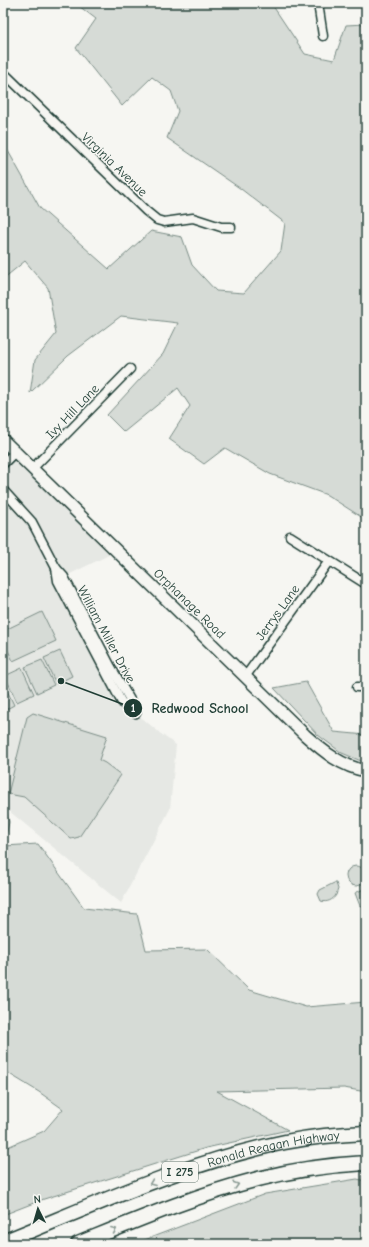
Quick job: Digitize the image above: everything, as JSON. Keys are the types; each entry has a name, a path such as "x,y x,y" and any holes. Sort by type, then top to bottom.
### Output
{"highway":[{"name":"Ronald Reagan Highway","path":"3,1242 123,1194 242,1152 286,1142 318,1137 366,1133"},
{"name":"Ronald Reagan Highway","path":"78,1244 179,1204 231,1186 302,1170 345,1164 366,1163"}],"main road":[{"name":"Orphanage Road","path":"3,440 322,750 337,761 352,768 366,771"}],"street":[{"path":"318,3 323,36"},
{"name":"Virginia Avenue","path":"3,72 157,220 164,222 193,218 221,226 231,227"},
{"name":"Ivy Hill Lane","path":"32,469 130,369"},
{"path":"3,464 15,452"},
{"name":"William Miller Drive","path":"3,490 32,522 56,568 64,577 136,713 127,708 121,701 58,581 56,568"},
{"path":"290,536 366,584"},
{"name":"Jerrys Lane","path":"245,676 329,561"},
{"path":"357,687 366,687"}],"shaded area":[{"path":"75,3 271,3 305,54 334,60 346,25 366,24 366,520 327,495 270,474 225,448 204,464 169,439 190,406 178,388 124,432 107,415 163,354 178,323 121,316 68,356 30,393 35,360 56,334 48,288 25,261 3,279 3,142 40,208 109,269 151,231 182,237 192,265 216,291 244,293 281,251 285,223 241,189 167,138 178,111 171,91 152,77 122,106 76,48 96,19"},
{"path":"15,452 117,551 64,577 136,713 176,745 170,809 121,903 3,806 3,464"},
{"path":"42,612 56,641 13,661 3,640 3,631"},
{"path":"60,651 72,676 56,684 44,658"},
{"path":"42,660 54,685 37,693 25,667"},
{"path":"22,668 34,694 17,702 5,676"},
{"path":"3,682 14,705 3,711"},
{"path":"306,682 334,732 366,735 366,763 342,753 318,735 274,688"},
{"path":"33,713 107,736 99,760 121,775 79,837 71,839 24,797 8,794 27,717"},
{"path":"3,800 9,822 4,846 38,844 84,908 137,914 146,950 207,949 249,990 306,1007 366,1002 366,1092 344,1088 217,1091 288,1130 206,1148 44,1199 3,1215 3,1149 44,1131 63,1109 3,1070"},
{"path":"352,866 360,866 366,872 366,880 360,886 352,886 346,880 346,872"},
{"path":"336,883 338,889 335,897 332,900 321,901 318,894 320,890"},
{"path":"366,888 366,904 360,906 355,893"},
{"path":"357,1179 366,1181 366,1244 134,1244 265,1194"}],"place":[{"name":"Redwood School","path":"61,681"}]}
